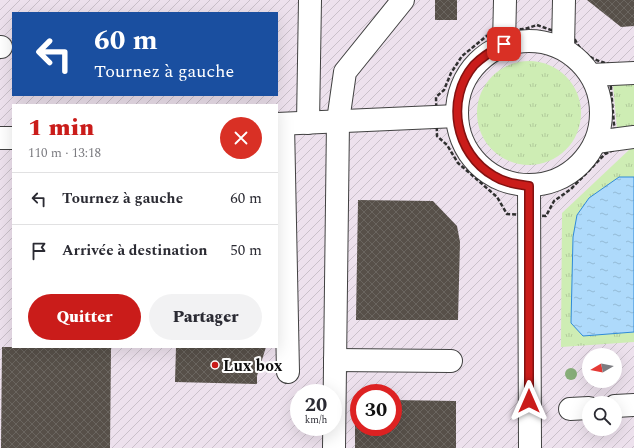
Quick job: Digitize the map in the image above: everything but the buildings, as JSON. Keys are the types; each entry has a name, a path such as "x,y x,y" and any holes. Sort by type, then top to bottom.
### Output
{"street":[{"path":"308,123 310,0"},
{"path":"334,448 338,121 345,72 403,0"},
{"path":"447,116 460,92 464,80 474,65 505,37 505,0"},
{"path":"564,0 563,40 579,60 600,75 634,73"},
{"path":"505,37 544,42 563,40"},
{"path":"447,116 460,134 467,151 479,165 494,176 511,183 529,186 550,183 569,174 585,160 615,139 601,125 602,108 598,90 600,75"},
{"path":"288,372 280,124 447,116"},
{"path":"0,138 12,138"},
{"path":"529,186 530,448"},
{"path":"335,360 451,361"},
{"path":"622,406 634,405"}],"path":[{"path":"536,25 554,31 563,40 572,34 583,52 595,61 609,64 600,75 616,149 605,154 571,189 554,201 546,216 508,214 497,197 458,163 447,145 437,136 447,116 436,97 444,90 451,73 462,56 493,31 505,37 536,25"}],"shaded area":[{"path":"0,0 634,0 634,448 0,448"}],"green space":[{"path":"529,61 549,65 566,76 577,93 581,113 577,133 566,150 549,161 529,165 509,161 492,150 481,133 477,113 481,93 492,76 509,65"},
{"path":"634,83 634,128 617,129 613,84"},
{"path":"630,149 634,149 634,342 561,347 562,213"}],"water":[{"path":"619,177 634,177 634,332 583,336 571,323 573,237 577,215 589,198"}],"place":[{"name":"Lux box","path":"215,365"}],"route":[{"path":"504,44 488,53 474,65 464,80 458,98 457,116 460,134 467,151 479,165 494,176 511,183 529,186 529,401"}]}
